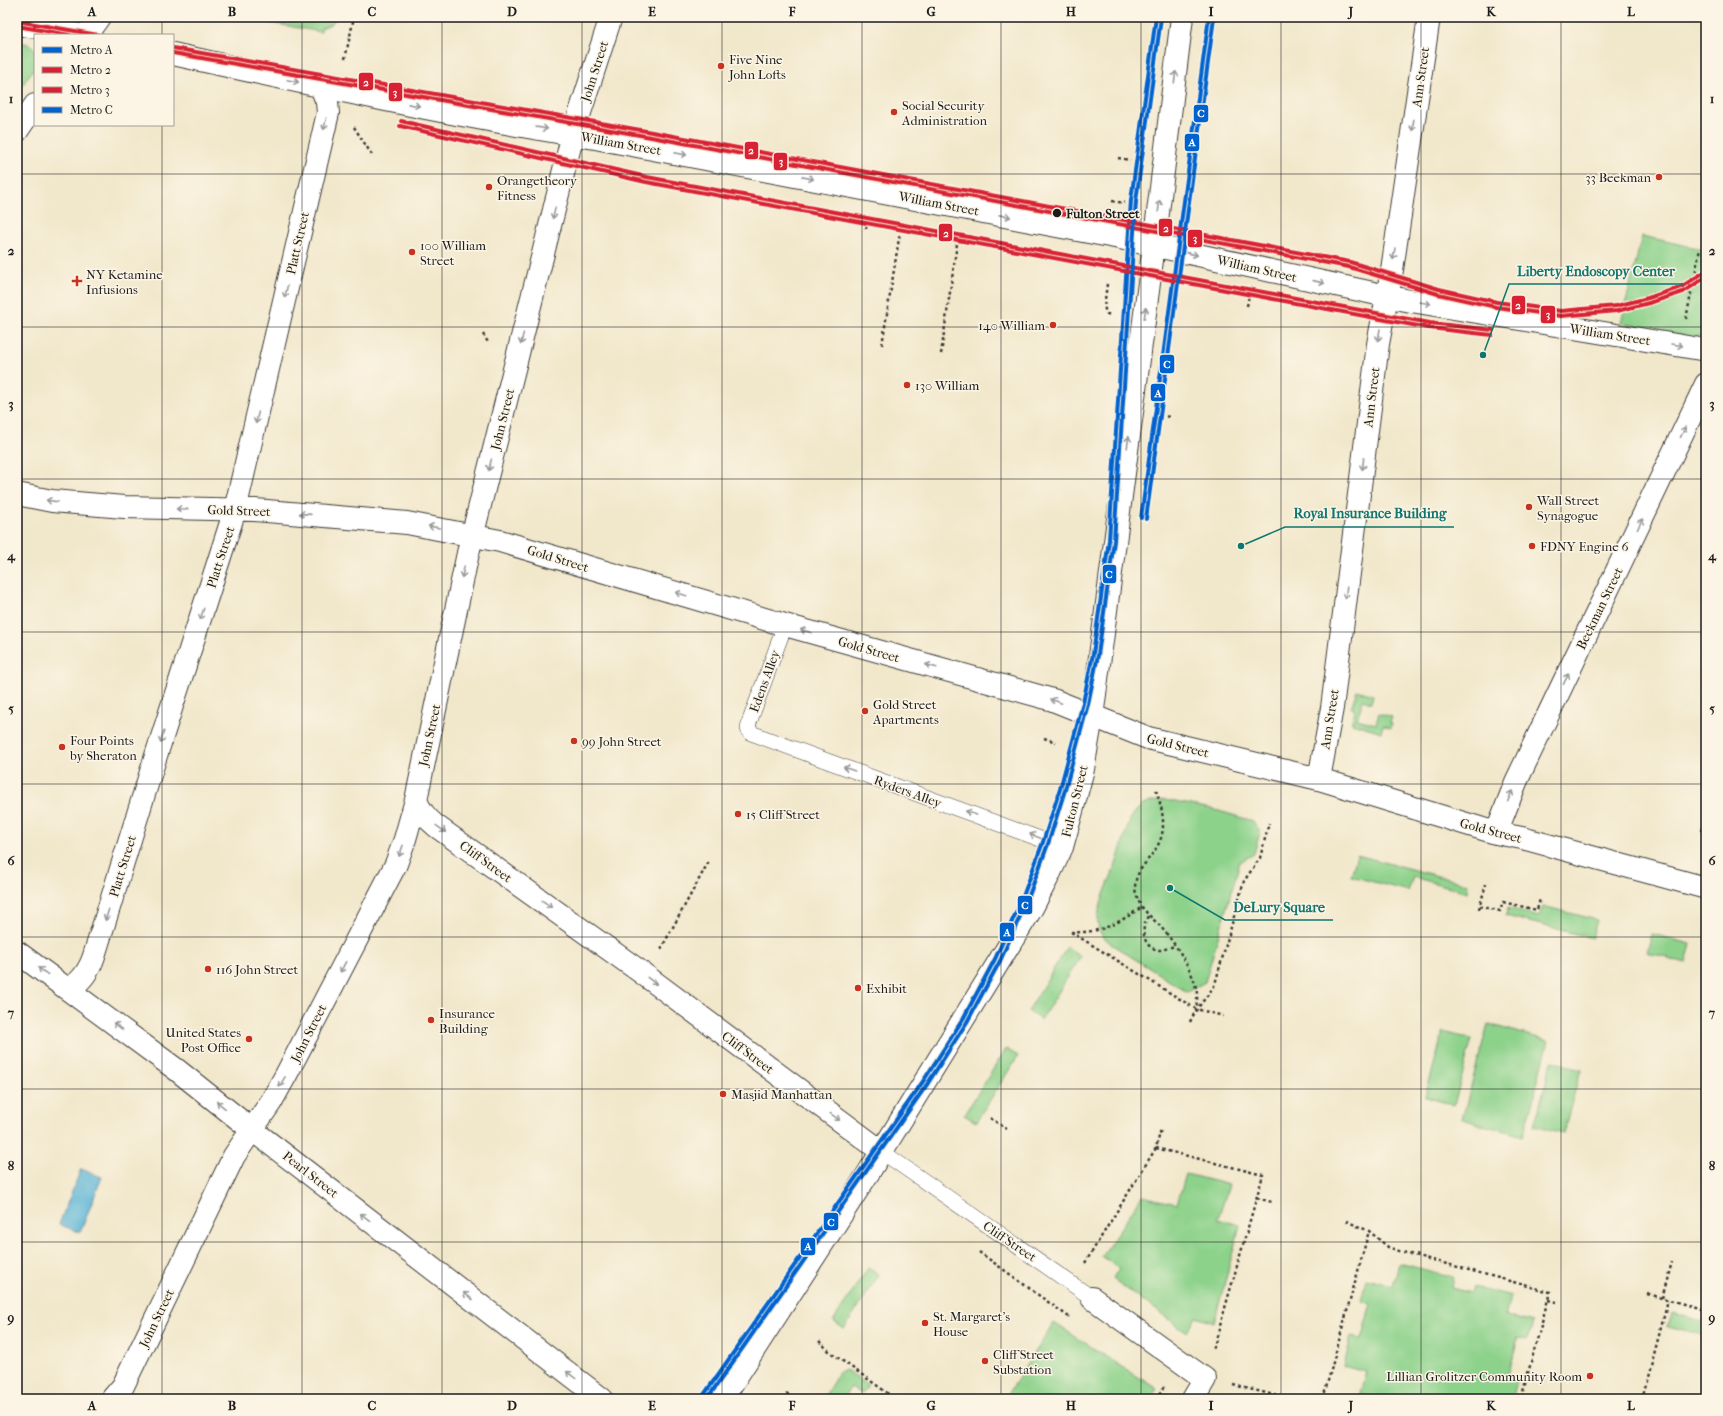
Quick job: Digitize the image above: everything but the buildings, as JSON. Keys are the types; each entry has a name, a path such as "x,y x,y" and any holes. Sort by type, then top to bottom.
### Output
{"street":[{"path":"87,34 99,17"},
{"name":"John Street","path":"112,1399 123,1386 234,1156 251,1129 271,1102 286,1075 396,864 416,800 472,534 573,134 611,17"},
{"name":"Fulton Street","path":"722,1399 881,1151 1032,908 1062,847 1083,769 1092,717 1154,245 1182,17"},
{"name":"Ann Street","path":"1319,779 1332,708 1378,344 1395,251 1429,17"},
{"path":"17,24 76,34"},
{"name":"William Street","path":"174,54 321,87 1154,245 1386,296 1706,350"},
{"name":"Platt Street","path":"70,990 89,970 94,956 235,510 328,113 327,102 321,87"},
{"path":"17,131 34,106"},
{"name":"Beekman Street","path":"1496,833 1516,782 1706,384"},
{"name":"Gold Street","path":"17,494 52,501 124,507 235,510 323,515 399,522 472,534 527,548 785,625 1053,700 1092,717 1148,738 1319,779 1496,833 1522,838 1706,888"},
{"name":"Cliff Street","path":"416,800 427,819 436,826 632,966 881,1151"},
{"name":"Pearl Street","path":"17,952 177,1070 251,1129 602,1399"},
{"name":"Cliff Street","path":"1092,1298 1205,1379"},
{"path":"1193,1399 1205,1379"}],"lane":[{"name":"Edens Alley","path":"755,735 748,729 749,723 785,625"},
{"name":"Ryders Alley","path":"755,735 1062,847"},
{"name":"Cliff Street","path":"881,1151 919,1179 1092,1298"}],"path":[{"path":"345,60 354,17"},
{"path":"352,124 372,155"},
{"path":"1118,158 1130,160"},
{"path":"1112,201 1124,203"},
{"path":"866,229 867,219"},
{"path":"882,345 901,226"},
{"path":"941,354 958,237"},
{"path":"1686,320 1700,249"},
{"path":"1107,284 1104,308 1107,314 1111,315"},
{"path":"1247,306 1249,293"},
{"path":"483,334 489,344"},
{"path":"1160,416 1171,417"},
{"path":"1044,738 1056,742"},
{"path":"1156,790 1162,811 1162,837 1158,846 1136,877 1135,888 1142,907 1148,916 1158,924 1175,946 1183,960 1196,987 1196,1009"},
{"path":"1190,1022 1196,1009 1215,984 1244,881 1260,858 1269,823"},
{"path":"1702,830 1704,823"},
{"path":"660,949 709,861"},
{"path":"1486,884 1480,908 1500,911 1503,902 1537,910 1540,899"},
{"path":"1142,907 1120,921 1099,931 1071,932 1196,1009 1222,1016"},
{"path":"1148,916 1144,926 1144,935 1147,943 1153,949 1160,950 1175,946"},
{"path":"990,1118 1007,1129"},
{"path":"1072,1284 1156,1148 1161,1129"},
{"path":"1156,1148 1263,1175 1205,1379 1291,1399"},
{"path":"1257,1198 1272,1202"},
{"path":"1346,1221 1368,1232 1388,1247 1399,1252 1550,1292 1521,1399"},
{"path":"1323,1399 1368,1232"},
{"path":"972,1248 1075,1321"},
{"path":"1662,1298 1672,1262"},
{"path":"1647,1294 1706,1310"},
{"path":"1548,1300 1556,1302"},
{"path":"1642,1399 1668,1300"},
{"path":"819,1341 830,1352 889,1394 885,1399"},
{"path":"1158,1380 1165,1385"},
{"path":"1156,1399 1167,1381"},
{"path":"786,1393 798,1399"},
{"path":"1268,1399 1269,1394"}],"green space":[{"path":"238,17 337,17 331,24 321,28 321,32"},
{"path":"17,41 28,44 34,48 34,68 17,93"},
{"path":"1642,236 1706,250 1706,336 1689,337 1621,323"},
{"path":"1357,690 1373,695 1371,703 1363,700 1357,719 1376,724 1379,713 1392,717 1390,723 1392,724 1391,728 1383,725 1381,732 1352,723 1355,710 1351,708"},
{"path":"1165,800 1212,809 1253,821 1260,832 1254,854 1240,862 1205,982 1187,992 1111,944 1101,933 1098,925 1101,902 1116,864 1131,817 1143,805 1153,801"},
{"path":"1357,855 1468,884 1467,892 1413,877 1408,891 1351,876"},
{"path":"1543,906 1597,920 1592,938 1506,916 1508,908 1539,917"},
{"path":"1652,934 1691,944 1686,963 1647,952"},
{"path":"1067,947 1081,956 1041,1020 1028,1011"},
{"path":"1488,1024 1549,1041 1523,1136 1462,1119"},
{"path":"1443,1032 1472,1039 1454,1105 1425,1097"},
{"path":"1006,1049 1018,1056 976,1122 964,1115"},
{"path":"1552,1061 1581,1069 1563,1134 1534,1126"},
{"path":"1186,1174 1229,1185 1218,1219 1240,1225 1214,1323 1196,1317 1187,1332 1113,1279 1119,1269 1102,1256 1142,1196 1177,1204"},
{"path":"1399,1263 1453,1277 1451,1288 1471,1293 1473,1286 1511,1296 1506,1316 1532,1323 1527,1340 1518,1338 1508,1375 1517,1378 1511,1399 1420,1399 1404,1395 1402,1399 1380,1399 1360,1394 1366,1372 1344,1366 1351,1337 1361,1339 1371,1304 1361,1301 1366,1279 1393,1286"},
{"path":"868,1268 879,1275 844,1329 833,1321"},
{"path":"1672,1313 1706,1322 1706,1336 1668,1326"},
{"path":"1054,1323 1157,1389 1150,1399 1005,1399"},
{"path":"844,1370 848,1371 868,1385 862,1394 851,1387 842,1399 823,1399 839,1372"}],"water":[{"path":"81,1169 102,1177 80,1233 59,1224"}],"metro line":[{"name":"A","path":"701,1399 924,1080 963,1019 995,959 1022,899 1043,842 1060,789 1083,703 1093,654 1109,540 1131,200 1156,17"},
{"name":"A","path":"1141,518 1209,17"},
{"name":"C","path":"707,1399 928,1083 967,1022 1000,961 1027,901 1048,844 1065,790 1088,704 1098,655 1114,541 1136,201 1161,18"},
{"name":"C","path":"1146,519 1214,18"},
{"name":"2","path":"17,21 92,34"},
{"name":"3","path":"17,26 63,34"},
{"name":"2","path":"174,48 652,132 1350,262 1439,289 1497,302 1561,311 1616,306 1648,298 1681,287 1706,271"},
{"name":"3","path":"174,53 651,137 1349,267 1438,294 1496,307 1561,316 1617,311 1683,292 1706,277"},
{"name":"2","path":"401,121 647,177 1430,323 1493,330"},
{"name":"3","path":"400,126 646,182 1429,328 1492,335"}],"place":[{"name":"Five Nine John Lofts","path":"721,66"},
{"name":"Social Security Administration","path":"894,112"},
{"name":"33 Beekman","path":"1659,177"},
{"name":"Orangetheory Fitness","path":"489,187"},
{"name":"Fulton Street","path":"1057,213"},
{"name":"100 William Street","path":"412,252"},
{"name":"NY Ketamine Infusions","path":"77,281"},
{"name":"140 William","path":"1053,325"},
{"name":"Liberty Endoscopy Center","path":"1483,355"},
{"name":"130 William","path":"907,385"},
{"name":"Wall Street Synagogue","path":"1529,507"},
{"name":"Royal Insurance Building","path":"1241,546"},
{"name":"FDNY Engine 6","path":"1532,546"},
{"name":"Gold Street Apartments","path":"865,711"},
{"name":"99 John Street","path":"574,741"},
{"name":"Four Points by Sheraton","path":"62,747"},
{"name":"15 Cliff Street","path":"738,814"},
{"name":"DeLury Square","path":"1170,888"},
{"name":"116 John Street","path":"208,969"},
{"name":"Exhibit","path":"858,988"},
{"name":"Insurance Building","path":"431,1020"},
{"name":"United States Post Office","path":"249,1039"},
{"name":"Masjid Manhattan","path":"723,1094"},
{"name":"St. Margaret's House","path":"925,1323"},
{"name":"Cliff Street Substation","path":"985,1361"},
{"name":"Lillian Grolitzer Community Room","path":"1590,1376"}]}
